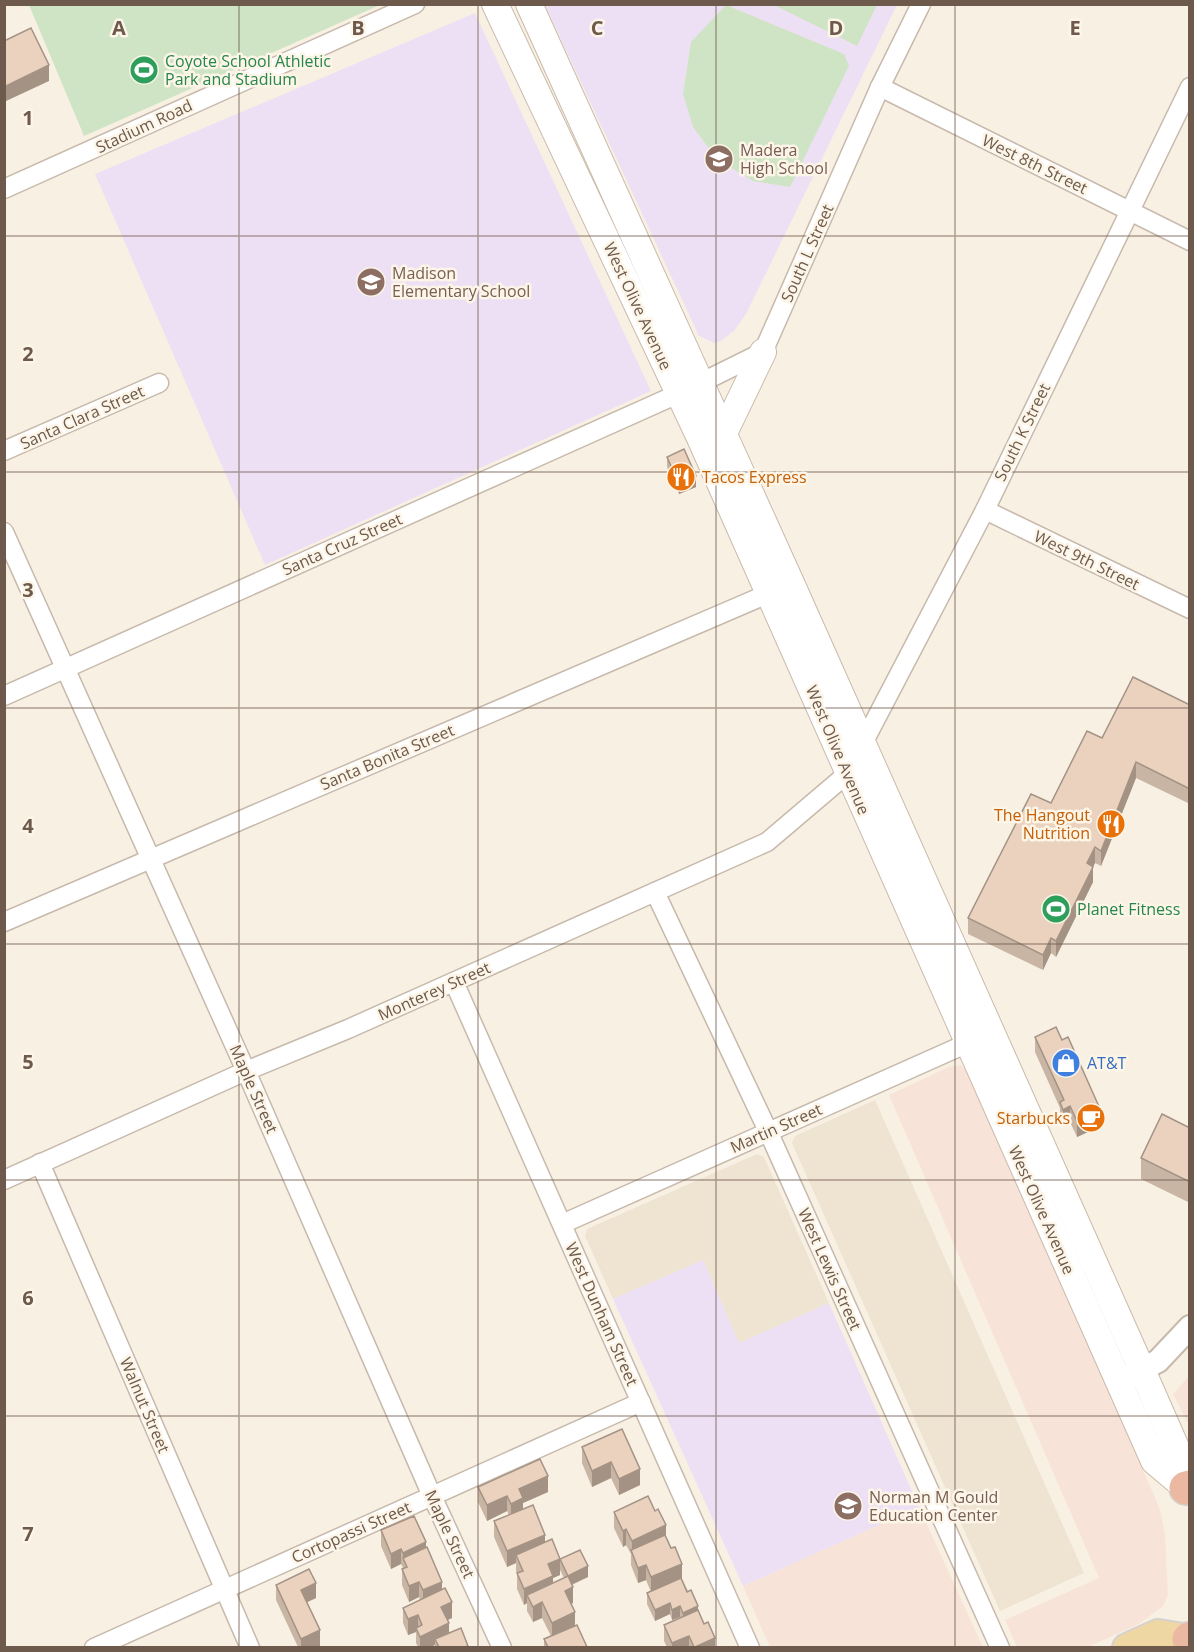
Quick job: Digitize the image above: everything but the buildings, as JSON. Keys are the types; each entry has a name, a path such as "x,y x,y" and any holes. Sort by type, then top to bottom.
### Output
{"main road":[{"name":"West Olive Avenue","path":"495,4 691,388 724,433 1178,1452 1188,1493"},
{"name":"West Olive Avenue","path":"529,4 691,388 770,593 847,774 1154,1461 1188,1493"},
{"path":"724,433 763,352"},
{"path":"1126,1647 1158,1634 1189,1639"},
{"path":"1181,1647 1189,1639"}],"street":[{"name":"Stadium Road","path":"4,189 415,4"},
{"name":"South L Street","path":"763,352 880,87 921,4"},
{"name":"West 8th Street","path":"880,87 1190,241"},
{"name":"South K Street","path":"847,774 985,510 1128,210 1190,87"},
{"path":"691,388 763,352"},
{"name":"Santa Clara Street","path":"4,452 159,383"},
{"name":"Santa Cruz Street","path":"4,696 691,388"},
{"name":"West 9th Street","path":"985,510 1190,609"},
{"name":"Maple Street","path":"4,532 246,1071 432,1496 502,1647"},
{"name":"Santa Bonita Street","path":"4,922 770,593"},
{"name":"Monterey Street","path":"4,1180 768,842 847,774"},
{"name":"West Lewis Street","path":"655,892 768,1131 1000,1647"},
{"name":"West Dunham Street","path":"454,982 750,1647"},
{"name":"Martin Street","path":"562,1224 990,1034"},
{"name":"Walnut Street","path":"40,1163 250,1647"},
{"path":"1119,1381 1158,1361 1190,1327"},
{"name":"Cortopassi Street","path":"94,1647 641,1402"}],"shaded area":[{"name":"Madera High School","path":"545,5 897,5 746,314 734,331 721,341 714,343 699,336"},
{"name":"Madison Elementary School","path":"475,13 651,391 265,565 95,174"},
{"path":"961,1065 970,1075 1160,1509 1165,1535 1168,1595 1163,1606 1139,1624 1088,1647 1017,1647 1005,1620 1099,1578 889,1095 949,1067"},
{"path":"875,1100 1084,1573 1000,1611 792,1143 795,1136"},
{"path":"757,1154 764,1157 829,1303 739,1343 703,1260 613,1299 585,1236 587,1229"},
{"path":"703,1260 739,1343 829,1303 919,1507 743,1586 613,1299"},
{"path":"1189,1376 1189,1425 1173,1394"},
{"path":"919,1507 983,1647 770,1647 743,1586"}],"green space":[{"name":"Coyote School Athletic Park and Stadium","path":"29,5 380,5 84,136"},
{"path":"726,5 844,54 849,66 790,187 753,181 717,159 693,127 683,94 691,42"},
{"path":"774,5 877,5 857,46"}],"place":[{"name":"Coyote School Athletic Park and Stadium","path":"144,70"},
{"name":"Madera High School","path":"719,159"},
{"name":"Madison Elementary School","path":"371,282"},
{"name":"Tacos Express","path":"681,477"},
{"name":"The Hangout Nutrition","path":"1111,824"},
{"name":"Planet Fitness","path":"1056,909"},
{"name":"AT&T","path":"1066,1063"},
{"name":"Starbucks","path":"1091,1118"},
{"name":"Norman M Gould Education Center","path":"848,1506"}]}
